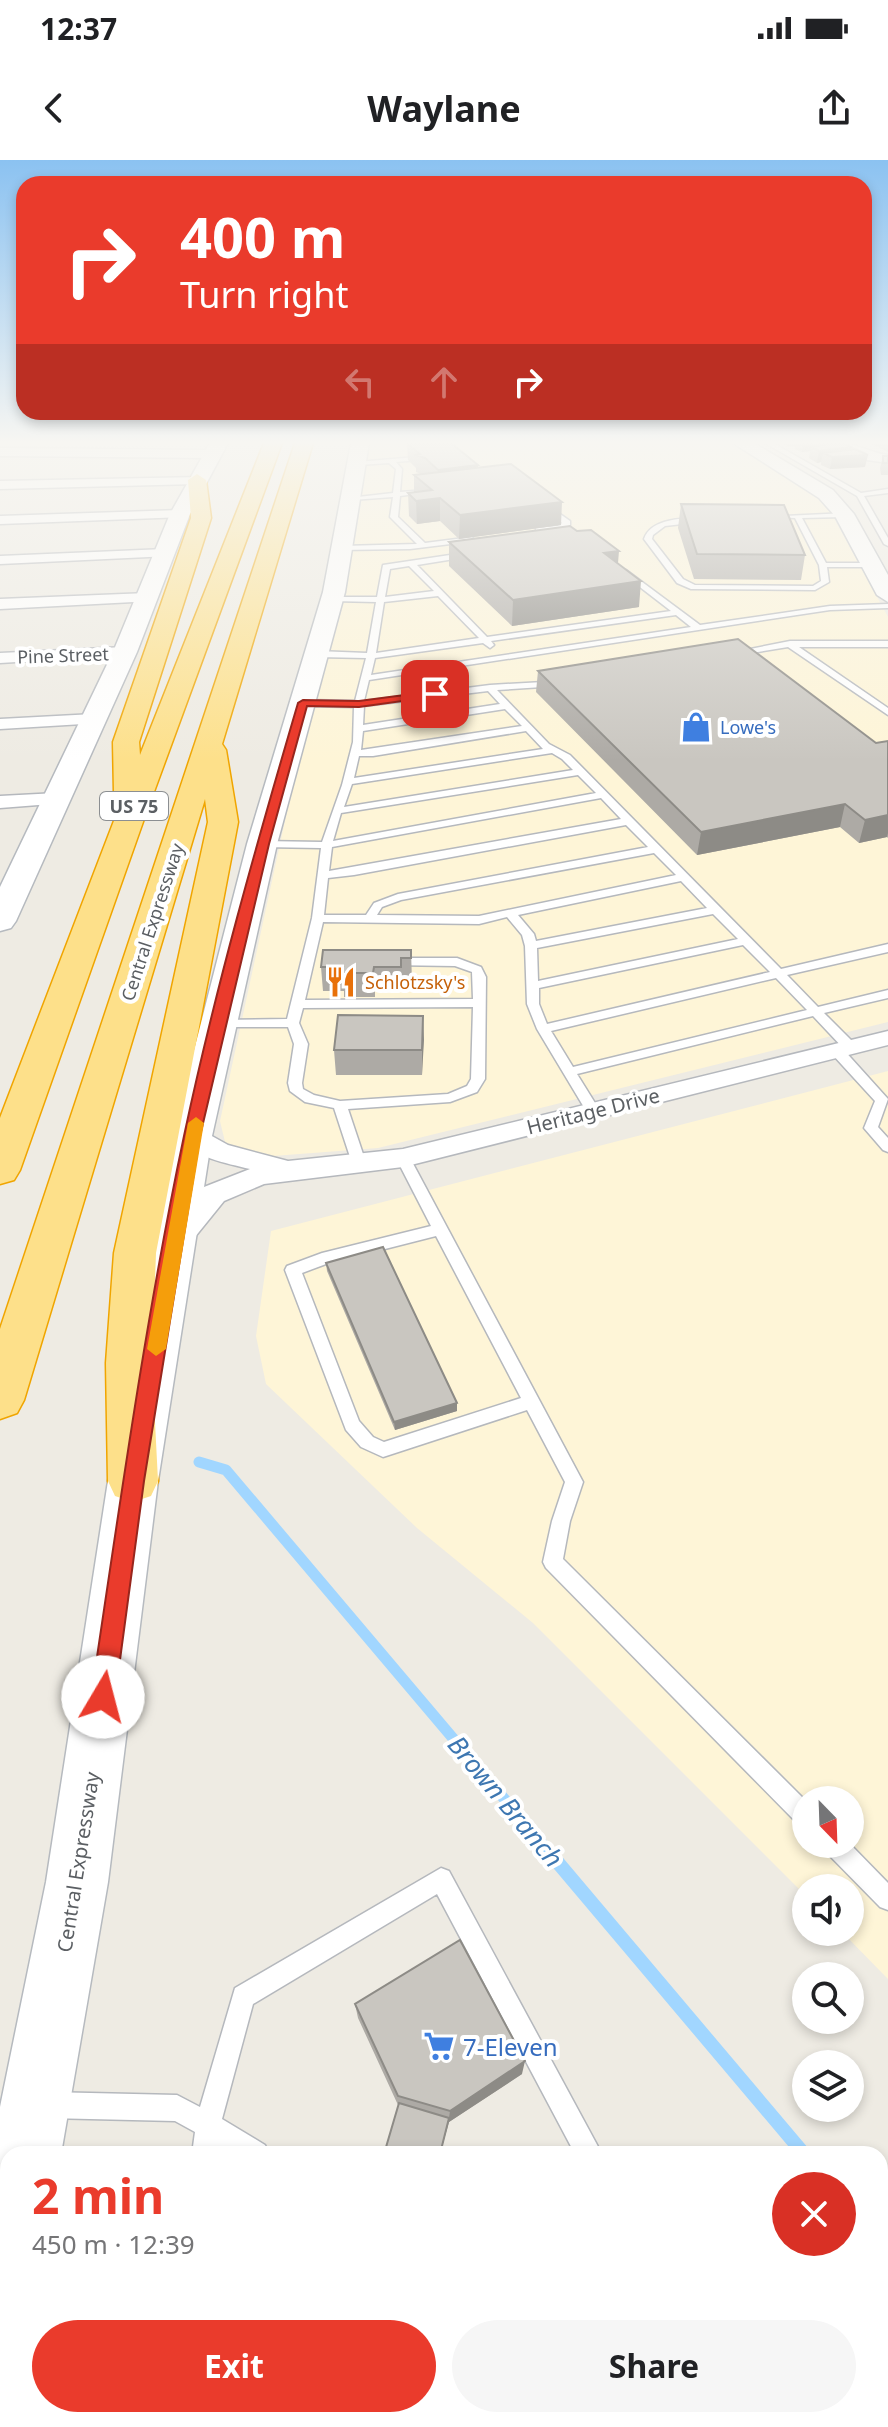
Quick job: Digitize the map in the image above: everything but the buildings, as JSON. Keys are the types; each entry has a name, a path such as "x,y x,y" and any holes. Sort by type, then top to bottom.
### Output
{"highway":[{"path":"129,819 126,742 191,549"},
{"name":"US 75","path":"0,1170 232,549"},
{"name":"Central Expressway","path":"0,1400 270,549"},
{"path":"133,1481 129,1363 135,1253 223,822 210,738"}],"main road":[{"path":"0,921 6,896 57,799 125,652 167,549"},
{"name":"Central Expressway","path":"30,2130 77,1882 133,1481 192,1136 262,844 332,599 342,549"},
{"path":"863,549 888,595"}],"street":[{"path":"0,560 165,553"},
{"path":"0,604 148,598"},
{"name":"Pine Street","path":"0,658 125,652"},
{"path":"0,724 94,719"},
{"path":"0,802 57,799"},
{"name":"Heritage Drive","path":"175,1241 214,1194 258,1176 403,1158 888,1038"},
{"name":"Heritage Drive","path":"192,1136 219,1152 242,1160 296,1169"}],"lane":[{"path":"656,549 686,584 705,588 815,588 825,582 823,565 814,549"},
{"path":"382,962 469,964 480,977 478,1079 472,1089 450,1098 340,1105 310,1099 297,1091 295,1083 301,1044 293,1023 318,918 327,845 355,753 359,704 368,678 385,568 473,554"},
{"path":"411,563 502,658"},
{"path":"823,565 872,565"},
{"path":"620,567 698,628"},
{"path":"332,599 380,600 440,593"},
{"path":"368,678 830,608 888,606"},
{"path":"317,654 371,656 679,612"},
{"path":"727,654 790,644 888,644"},
{"path":"790,644 888,712"},
{"path":"303,703 359,704 571,681"},
{"path":"490,688 528,728 580,772 815,1012 885,1099 871,1128 888,1147"},
{"path":"358,729 507,706"},
{"path":"355,753 373,753 528,728"},
{"path":"347,782 553,750"},
{"path":"337,811 580,772"},
{"path":"262,844 327,845 603,795"},
{"path":"323,875 354,872 629,821"},
{"path":"369,919 378,905 398,897 656,849"},
{"path":"318,918 479,920 684,877"},
{"path":"531,946 716,910"},
{"path":"510,913 528,934 533,1004 543,1029 593,1111"},
{"path":"532,986 746,941"},
{"path":"543,1029 888,948"},
{"path":"307,962 322,962"},
{"path":"570,1072 888,994"},
{"path":"298,1004 480,1003"},
{"path":"219,1024 293,1023"},
{"path":"340,1105 359,1163"},
{"path":"403,1158 574,1482 561,1521 553,1562 597,1602 792,1802"},
{"path":"441,1229 322,1259 293,1270 352,1425 367,1442 383,1450 532,1401"},
{"path":"848,1858 888,1899"},
{"path":"206,2146 208,2125 243,1996 441,1879 585,2146"},
{"path":"30,2130 177,2108 243,2146"}],"shaded area":[{"path":"353,549 851,549 888,617 888,1022 378,1148 260,1157 226,1146 220,1121 296,770 343,605"},
{"path":"888,1071 888,1979 856,1946 864,1946 864,1874 792,1874 792,1882 533,1623 417,1528 266,1384 256,1336 271,1231"}],"waterway":[{"name":"Brown Branch","path":"199,1462 226,1470 556,1860"},
{"name":"Brown Branch","path":"554,1858 797,2146"}],"slow traffic":[{"path":"156,1349 196,1123"}],"place":[{"name":"Lowe's","path":"696,727"},
{"name":"Schlotzsky's","path":"341,982"},
{"name":"7-Eleven","path":"439,2046"}],"route":[{"path":"103,1697 133,1481 192,1136 262,844 303,703 359,704 435,694"}]}
